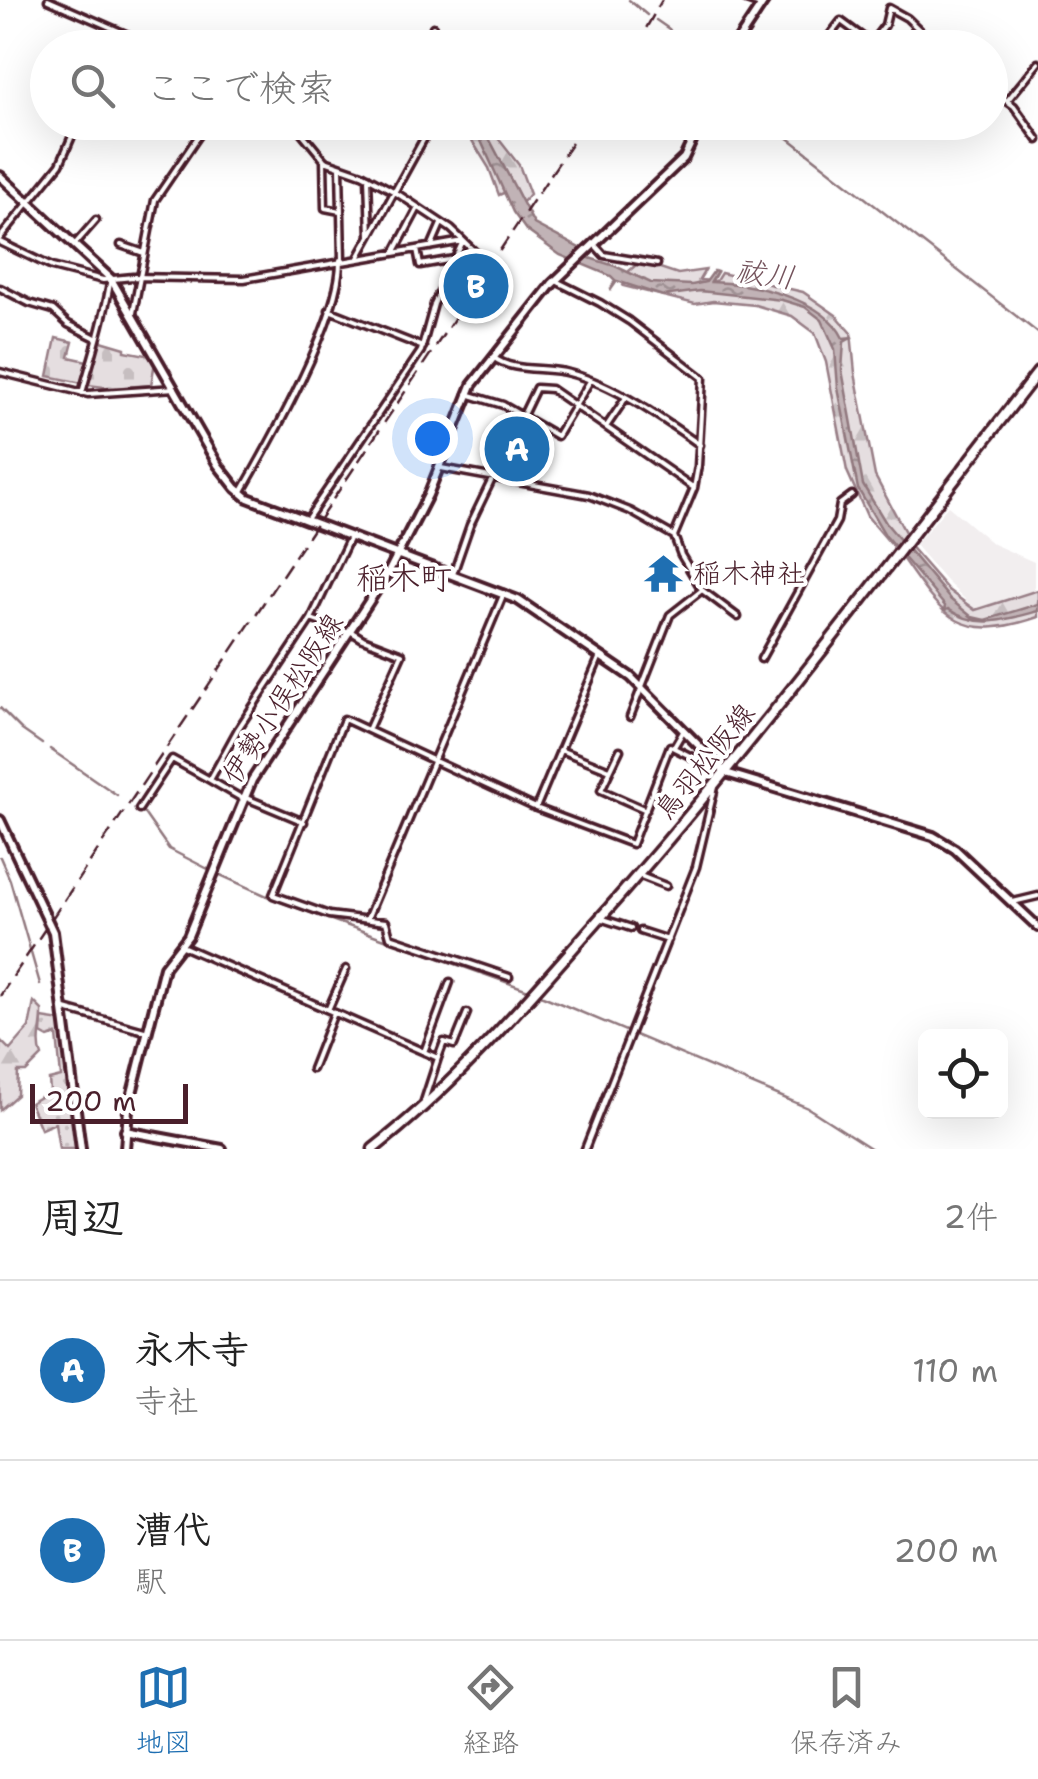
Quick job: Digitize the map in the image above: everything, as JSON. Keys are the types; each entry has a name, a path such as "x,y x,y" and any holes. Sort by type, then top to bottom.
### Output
{"main road":[{"path":"745,30 763,2"},
{"name":"伊勢小俣松阪線","path":"125,1149 166,963 191,929 244,798 398,554 439,468 468,394 492,357 555,280 684,158 692,140"},
{"path":"0,176 111,278 218,465 241,493 264,506 504,593 643,686 726,773 933,836 955,848 1038,927"},
{"name":"鳥羽松阪線","path":"373,1149 420,1112 473,1061 638,876 726,773 1038,372"},
{"path":"0,820 50,922 65,1009 81,1149"},
{"path":"126,1131 222,1149"}],"street":[{"path":"48,0 117,30"},
{"path":"746,0 763,2"},
{"path":"881,30 889,8 919,30"},
{"path":"834,30 841,21 853,30"},
{"path":"433,26 434,30"},
{"path":"1008,100 1038,63"},
{"path":"1008,102 1038,140"},
{"path":"70,140 60,164 0,240 52,268 104,280 244,279 463,241"},
{"path":"133,314 157,195 195,140"},
{"path":"308,140 324,160 395,192 488,258"},
{"path":"358,258 424,140"},
{"path":"324,160 326,208 340,211"},
{"path":"241,493 278,428 330,310 341,260 340,167"},
{"path":"368,177 370,236"},
{"path":"394,253 418,208"},
{"path":"75,244 96,220"},
{"path":"430,247 442,223"},
{"path":"305,521 422,347 434,304 463,241"},
{"path":"122,245 144,253"},
{"path":"593,245 604,255 658,264"},
{"path":"418,250 420,265 456,259"},
{"path":"82,393 96,338 103,326 111,278"},
{"path":"555,280 616,312 703,378 694,488 674,536"},
{"path":"0,288 53,310 68,324 96,338"},
{"path":"330,310 422,347"},
{"path":"492,357 504,366 569,373 590,381 660,417 700,445"},
{"path":"0,372 82,393 175,388"},
{"path":"468,394 503,405 560,436 590,381"},
{"path":"453,574 470,525 536,388 550,389 694,488"},
{"path":"606,427 625,399"},
{"path":"439,468 589,495 630,512 674,536 702,590 738,616"},
{"path":"761,659 836,521 840,504 852,495"},
{"path":"210,780 238,729 311,619 350,536"},
{"path":"630,717 670,615 702,590"},
{"path":"367,919 504,593"},
{"path":"311,619 402,654 367,731"},
{"path":"536,808 600,655"},
{"path":"508,978 390,937 386,922 330,915 273,894 344,720 536,808 632,844 670,746 704,763 714,762"},
{"path":"674,747 684,730"},
{"path":"560,750 610,770"},
{"path":"620,750 601,790 646,810"},
{"path":"139,809 172,759 244,798 304,822"},
{"path":"585,1149 696,868 714,786"},
{"path":"638,876 666,886"},
{"path":"1012,902 1038,896"},
{"path":"600,918 631,928"},
{"path":"640,931 668,940"},
{"path":"182,946 438,1058"},
{"path":"328,1010 346,970"},
{"path":"424,1052 450,982"},
{"path":"65,1009 148,1032"},
{"path":"420,1112 444,1042 454,1045 467,1012"},
{"path":"312,1068 334,1013"}],"shaded area":[{"path":"948,506 993,544 1034,562 1034,590 975,609 946,581 915,545"}],"green space":[{"path":"472,140 499,140 519,165 530,194 522,203 515,188 499,195 489,168"},
{"path":"636,265 651,265 678,274 705,270 699,280 716,281 721,273 803,292 836,315 851,332 875,476 906,534 895,549 867,516 847,471 826,362 815,333 792,316 755,305 713,301 695,304 623,286"},
{"path":"56,338 73,342 69,357 87,361 82,383 48,376"},
{"path":"98,340 152,356 155,362 151,385 88,385"},
{"path":"908,544 948,590 975,610 1038,590 1038,617 989,627 971,626 956,619 929,595 900,555"},
{"path":"34,1002 42,1010 42,1056 26,1072 18,1072 17,1095 0,1110 0,1040 10,1050 29,1028"},
{"path":"42,1018 62,1021 78,1149 59,1149 55,1123 41,1129 30,1103 50,1091 49,1080 61,1077 57,1035 48,1038 41,1034"}],"water":[{"path":"481,140 490,140 534,224 583,250 586,257 651,283 692,285 706,282 714,271 717,272 711,282 785,295 820,313 843,338 853,337 844,342 842,370 863,485 886,523 950,599 972,617 985,620 1038,604 1038,611 981,621 944,611 945,606 885,535 858,489 838,388 835,349 822,320 805,307 782,300 700,291 663,296 617,281 610,291 615,280 611,276 560,255 526,230 513,212"}],"waterway":[{"path":"629,0 647,15"},
{"path":"656,20 670,30"},
{"path":"791,140 1038,333"},
{"path":"0,708 42,744"},
{"path":"50,749 117,795"},
{"path":"143,812 169,849 210,870"},
{"path":"0,857 40,984"},
{"path":"216,873 278,901 531,991"},
{"path":"538,994 808,1108 872,1149"}],"railway":[{"path":"645,30 662,0"},
{"path":"0,996 574,140"}],"place":[{"name":"漕代","path":"476,286"},
{"name":"永木寺","path":"517,449"},
{"name":"稲木神社","path":"663,573"}],"district":[{"name":"稲木町","path":"404,578"}],"water label":[{"name":"祓川","path":"765,274"}]}
